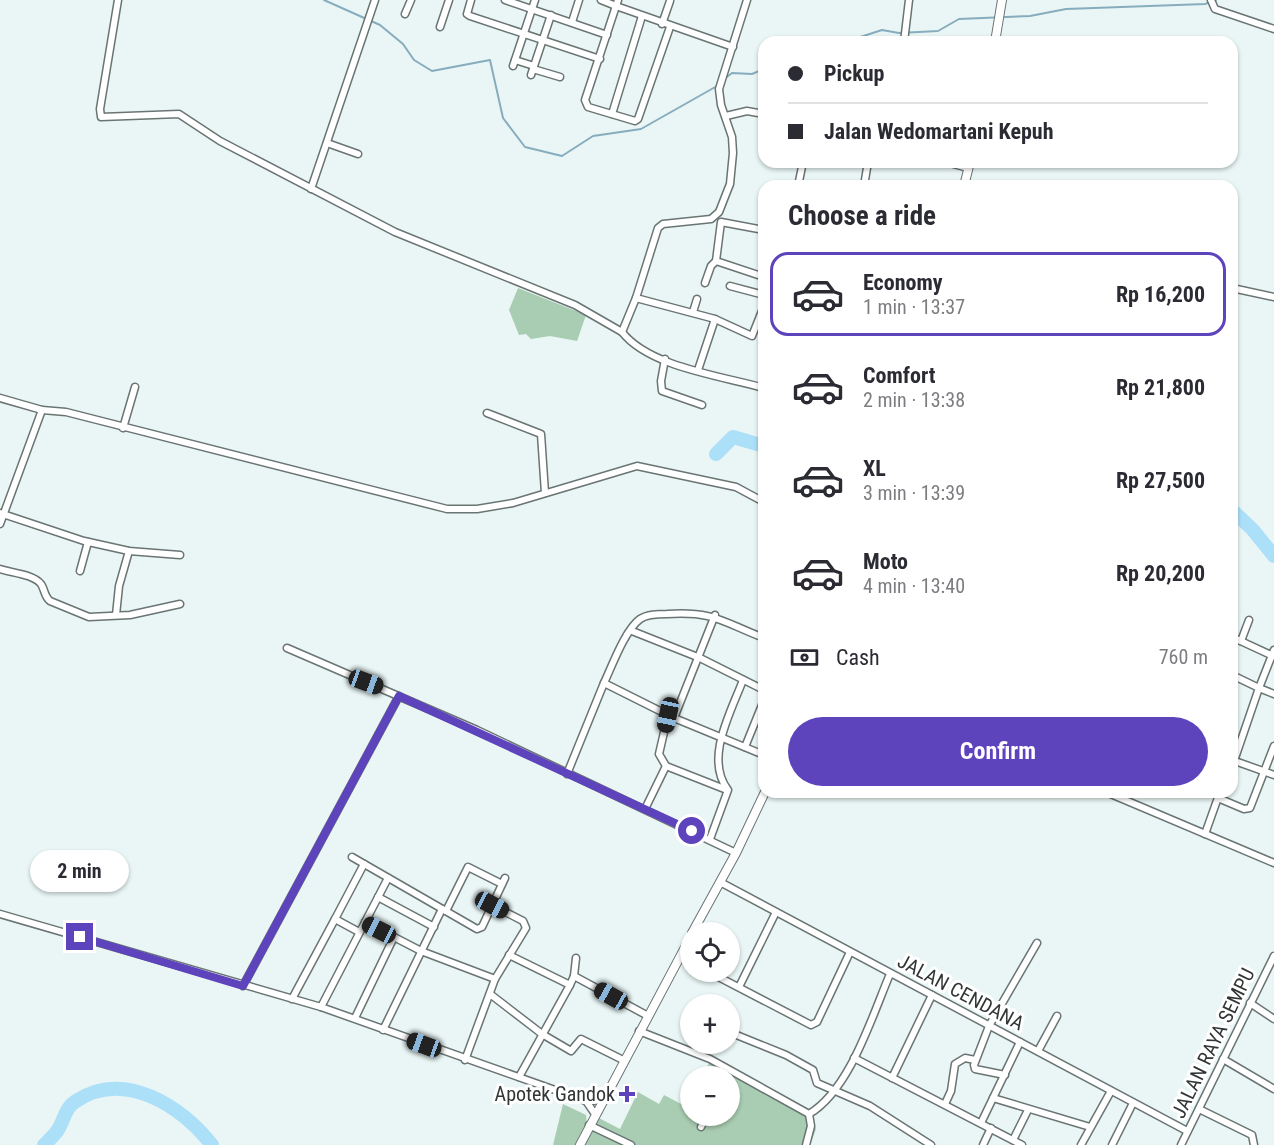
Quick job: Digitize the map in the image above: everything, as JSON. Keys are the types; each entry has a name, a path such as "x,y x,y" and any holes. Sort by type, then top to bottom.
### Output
{"street":[{"path":"118,0 99,109 101,117 179,114 220,141 431,248 575,304 622,332 637,347 698,370 758,386"},
{"path":"311,189 375,0"},
{"path":"405,14 411,0"},
{"path":"440,27 449,0"},
{"path":"471,0 467,14 600,59"},
{"path":"505,0 607,34"},
{"path":"535,0 514,63 560,77"},
{"path":"572,22 579,0"},
{"path":"601,0 617,3 662,24 733,47"},
{"path":"662,24 670,0"},
{"path":"713,218 719,212 730,184 732,137 720,105 719,89 747,0"},
{"path":"904,36 909,0"},
{"path":"996,36 1002,0"},
{"path":"1211,2 1215,9 1274,29"},
{"path":"617,3 585,100 588,107 635,121 638,119 670,27"},
{"path":"532,70 551,15"},
{"path":"612,114 642,16"},
{"path":"726,116 747,111 758,113"},
{"path":"327,143 358,154"},
{"path":"622,332 636,298 658,228 663,224 713,218 721,222 758,229"},
{"path":"705,283 711,266 716,261 721,222"},
{"path":"716,261 758,275"},
{"path":"730,286 758,293"},
{"path":"1238,289 1274,297"},
{"path":"636,298 715,319 752,336 758,321"},
{"path":"693,312 697,299"},
{"path":"698,370 715,319"},
{"path":"665,359 661,381 662,392 702,405"},
{"path":"123,428 135,387"},
{"path":"0,398 42,410 66,412 447,509 477,509 513,503 637,466 736,487 758,499"},
{"path":"0,524 1,513 42,410"},
{"path":"487,413 541,434 544,493"},
{"path":"1,513 88,542 129,551 180,555"},
{"path":"80,571 88,542"},
{"path":"116,615 119,586 129,551"},
{"path":"0,569 33,579 40,583 45,597 50,601 86,616 116,615 180,604"},
{"path":"567,774 619,651 639,620 653,615 691,612 716,615 758,635"},
{"path":"716,615 700,658 671,717 659,754 666,766 729,790"},
{"path":"1241,641 1250,620"},
{"path":"632,631 700,658 758,687"},
{"path":"1238,640 1273,653 1267,677 1259,688 1238,746"},
{"path":"287,648 399,696 736,853"},
{"path":"729,790 722,782 718,758 722,738 742,680"},
{"path":"1238,680 1274,694"},
{"path":"604,684 671,717 758,752"},
{"path":"243,986 399,696"},
{"path":"745,747 758,715"},
{"path":"1225,798 1245,809 1250,808 1274,746"},
{"path":"1238,762 1274,775"},
{"path":"645,809 666,766"},
{"path":"710,839 729,790"},
{"path":"698,922 736,853 762,798"},
{"path":"1129,798 1205,834 1274,863"},
{"path":"1205,834 1218,798"},
{"path":"352,857 444,910 480,929 504,881 468,867 444,910 434,927 421,951 383,1030"},
{"path":"292,999 364,864"},
{"path":"321,1007 388,878"},
{"name":"JALAN CENDANA","path":"720,882 1187,1131"},
{"path":"378,897 434,927"},
{"path":"465,1060 495,979 525,924 492,905"},
{"path":"739,987 776,912"},
{"path":"0,914 321,1007 465,1060 586,1101 602,1100"},
{"path":"335,919 359,932"},
{"path":"364,922 421,951 495,979"},
{"path":"355,1018 394,937"},
{"path":"1005,1075 975,1069 975,1060 990,1026 1037,943"},
{"path":"729,982 808,1024 815,1024 850,952"},
{"path":"509,955 570,985"},
{"name":"JALAN RAYA SEMPU","path":"1181,1145 1274,956"},
{"path":"580,1145 623,1060 680,957"},
{"path":"519,1077 570,985 574,976 576,958"},
{"path":"809,1114 822,1106 854,1058 890,974"},
{"path":"574,976 648,1016"},
{"path":"490,994 542,1034 571,1051 581,1039 623,1060"},
{"path":"892,1078 932,995"},
{"path":"1250,1003 1274,1019"},
{"path":"1038,1051 1058,1016"},
{"path":"639,1031 722,1066"},
{"path":"740,1037 796,1060 813,1070 817,1083 870,1106 929,1144"},
{"path":"981,1123 1020,1042"},
{"path":"854,1058 1022,1145"},
{"path":"945,1104 951,1091 955,1064 965,1058 975,1060"},
{"path":"1223,1059 1274,1089"},
{"path":"740,1075 809,1114"},
{"path":"1082,1145 1090,1126 1112,1091"},
{"path":"993,1098 1028,1110 1090,1126"},
{"path":"586,1101 595,1114"},
{"path":"1112,1145 1133,1103"},
{"path":"1199,1109 1252,1135 1254,1145"},
{"path":"1013,1140 1028,1110"},
{"path":"806,1145 811,1126 809,1114"},
{"path":"589,1125 631,1145"},
{"path":"983,1145 991,1128"}],"green space":[{"path":"518,288 586,315 577,341 550,336 531,339 526,334 519,335 509,310"},
{"path":"710,1061 719,1066 708,1066"},
{"path":"740,1077 809,1114 816,1129 810,1145 584,1145 595,1116 620,1129 638,1092 659,1104 664,1095 680,1103 680,1126 740,1126"},
{"path":"563,1104 586,1115 587,1125 577,1145 553,1145"}],"waterway":[{"path":"324,0 380,25 403,44 414,60 432,71 490,60 503,118 525,147 562,156 593,136 641,129 717,86"},
{"path":"863,36 882,30 899,33 938,31 959,19 1030,16 1066,9 1205,4 1216,0"},
{"path":"723,80 732,73 752,74 758,72"},
{"path":"716,454 733,437 758,444"},
{"path":"1238,516 1274,556"},
{"path":"44,1145 58,1130 72,1104 94,1092 113,1089 151,1096 185,1117 212,1145"}],"place":[{"name":"Apotek Gandok","path":"627,1094"}],"route":[{"path":"80,937 243,986 399,696 692,831"}]}
